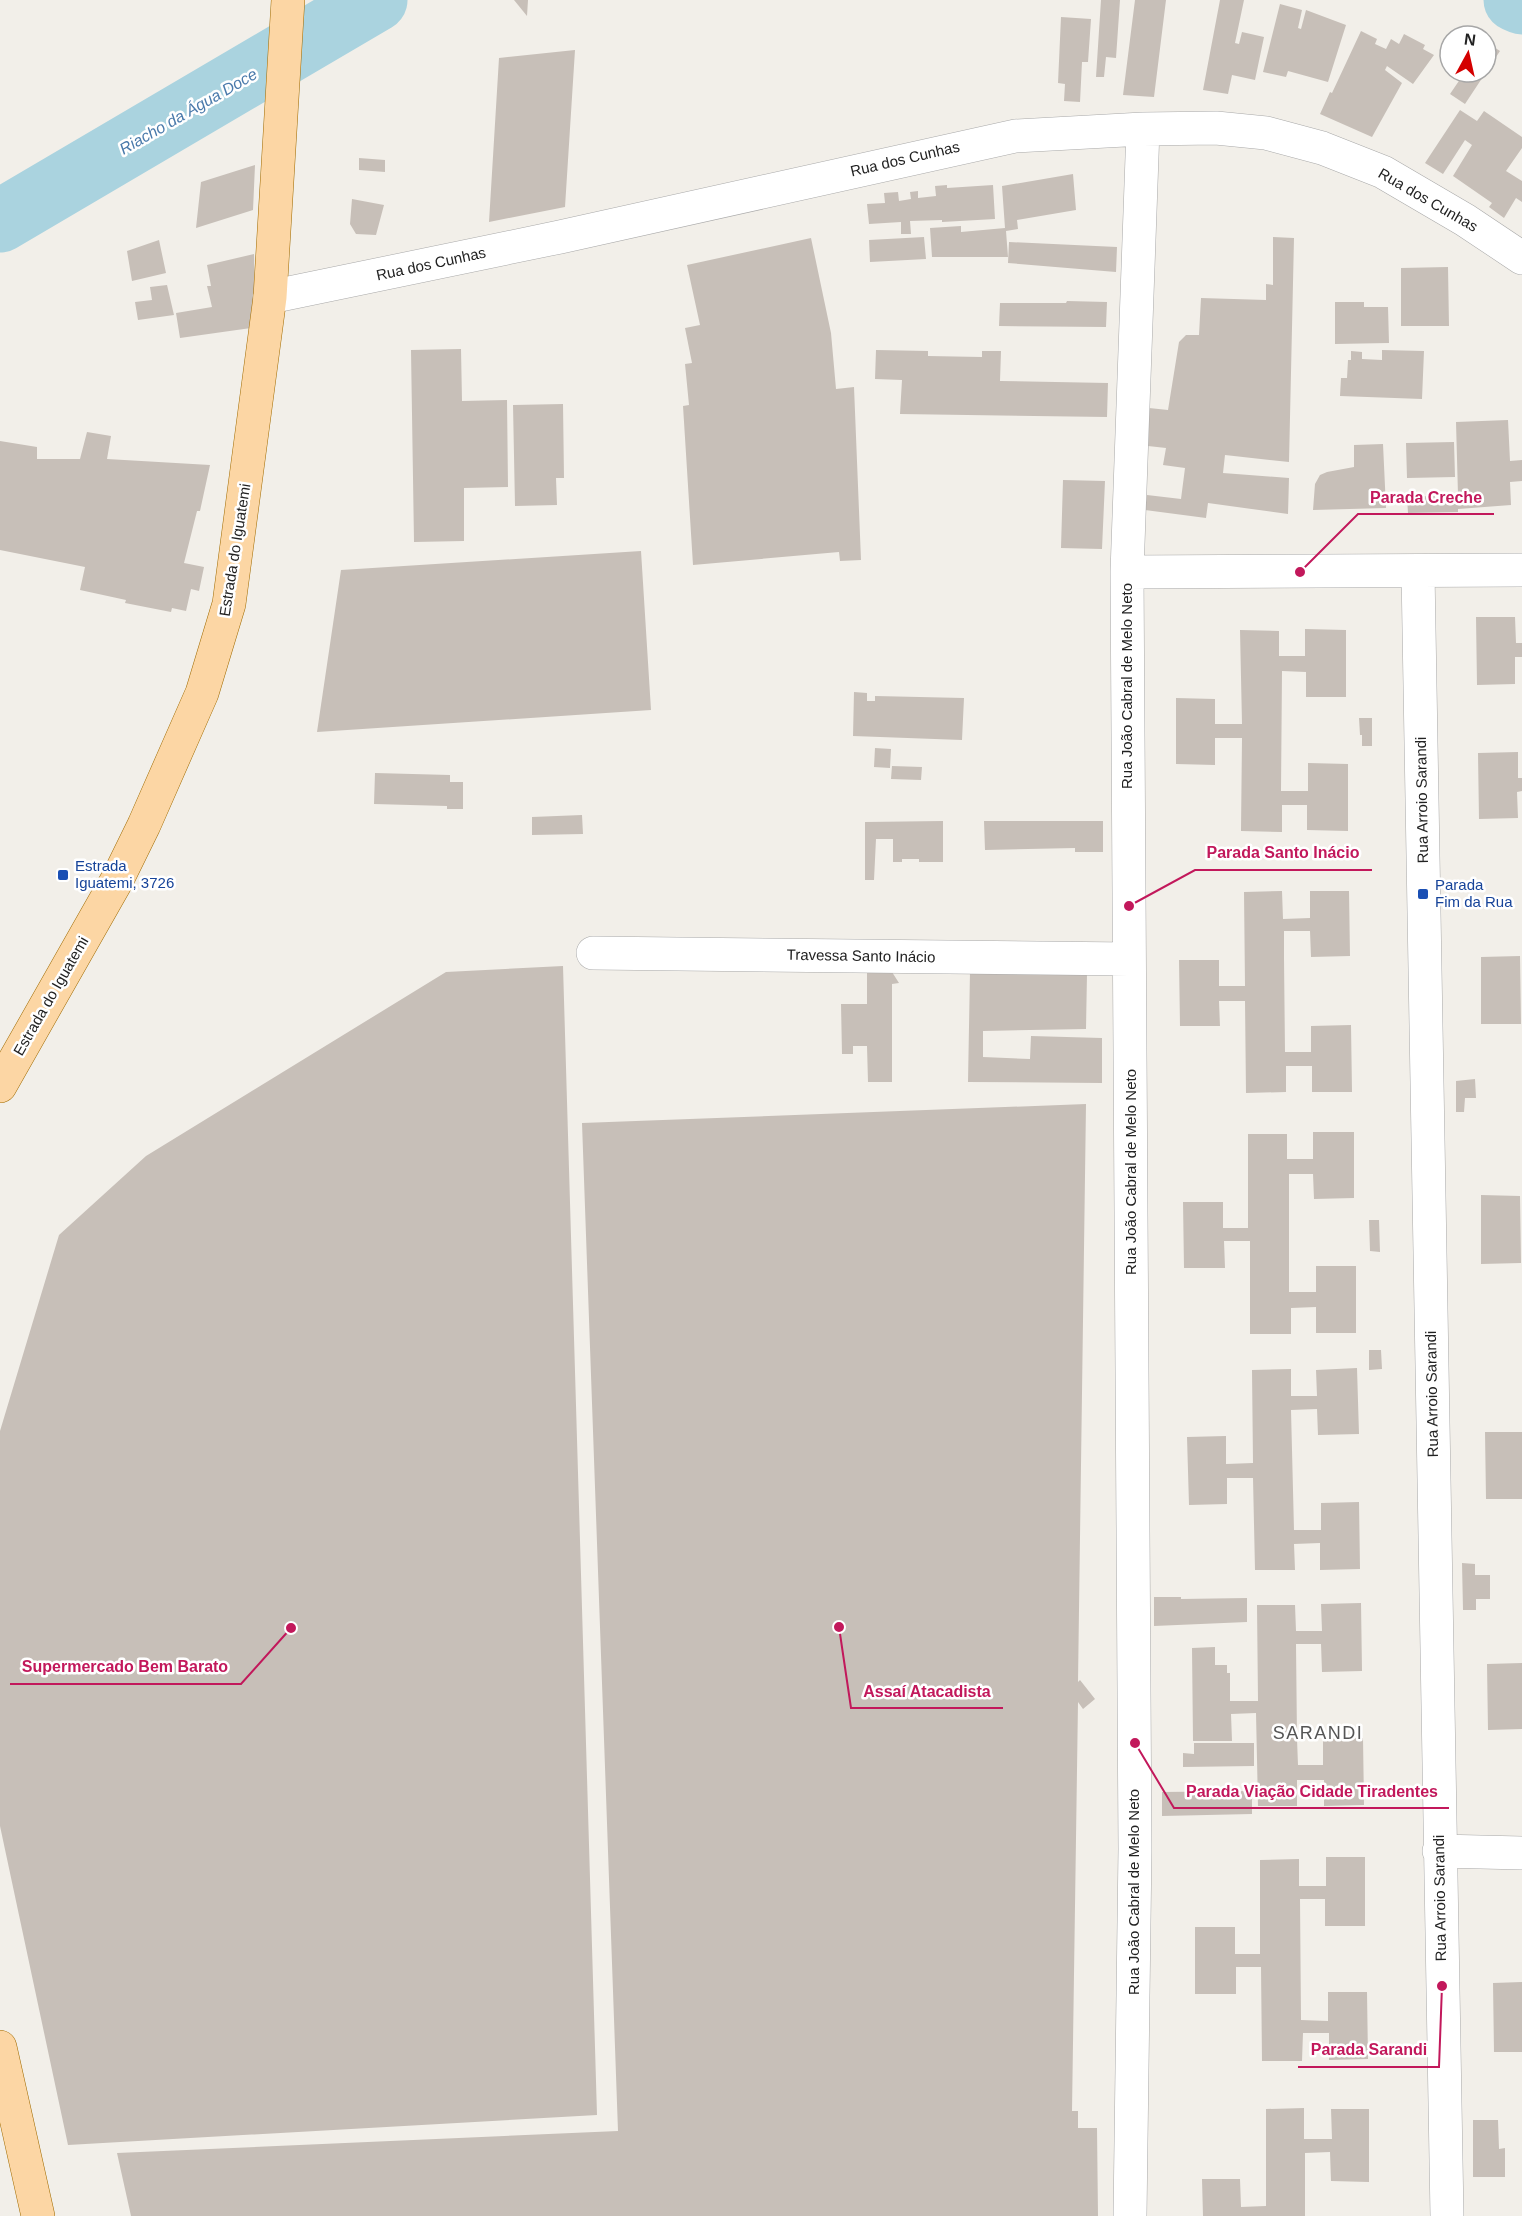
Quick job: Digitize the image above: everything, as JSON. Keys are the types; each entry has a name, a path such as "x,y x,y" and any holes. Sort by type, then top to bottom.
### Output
{"main road":[{"name":"Estrada do Iguatemi","path":"0,1086 117,880 144,825 202,693 229,604 270,297 288,0"},
{"path":"0,2047 38,2216"}],"street":[{"name":"Rua dos Cunhas","path":"270,297 560,237 1004,138 1143,129 1216,128 1266,133 1322,148 1383,172 1465,220 1522,258"},
{"name":"Rua João Cabral de Melo Neto","path":"1130,2216 1135,1849 1127,572 1143,129"},
{"path":"1127,572 1522,570"},
{"name":"Rua Arroio Sarandi","path":"1418,572 1447,2216"},
{"name":"Travessa Santo Inácio","path":"593,952 1129,959"},
{"path":"1439,1851 1522,1852"}],"building":[{"path":"514,0 528,0 527,16"},
{"path":"1101,0 1120,0 1116,58 1106,57 1104,77 1096,77"},
{"path":"1135,0 1166,0 1154,97 1123,95"},
{"path":"1220,0 1244,0 1235,43 1239,44 1242,32 1264,37 1255,80 1232,75 1228,94 1203,90"},
{"path":"1280,4 1302,10 1298,28 1301,29 1306,10 1346,25 1328,82 1288,71 1286,77 1263,72"},
{"path":"1061,17 1091,19 1088,62 1082,62 1080,102 1064,101 1065,84 1058,83"},
{"path":"1361,31 1377,39 1375,44 1386,49 1391,39 1399,44 1404,34 1425,45 1423,49 1434,55 1413,84 1387,66 1385,70 1402,83 1372,137 1320,114"},
{"path":"575,50 565,207 489,222 499,58"},
{"path":"1457,84 1478,84 1465,104 1450,94"},
{"path":"1460,110 1477,121 1484,111 1522,137 1522,148 1506,171 1522,181 1522,202 1516,198 1504,218 1489,207 1492,203 1453,176 1472,145 1465,140 1443,174 1425,163"},
{"path":"359,158 385,160 385,172 359,170"},
{"path":"255,165 253,210 196,228 201,182"},
{"path":"1073,174 1076,210 1017,220 1018,229 1006,231 1008,257 932,257 930,228 961,226 961,232 1005,228 1002,186"},
{"path":"947,185 947,188 993,185 995,219 910,221 911,234 901,234 901,222 869,224 867,204 885,203 884,193 898,192 899,201 911,199 910,192 918,191 918,198 936,196 935,186"},
{"path":"352,199 384,205 376,235 356,234 350,224"},
{"path":"924,237 926,259 870,262 869,240"},
{"path":"1273,237 1294,238 1289,462 1225,455 1223,473 1289,478 1288,514 1208,503 1206,518 1145,510 1147,495 1181,499 1185,468 1163,465 1166,448 1148,446 1149,408 1168,410 1179,342 1186,335 1199,335 1201,298 1266,300 1266,284 1273,285"},
{"path":"811,238 831,333 836,389 854,387 861,560 840,561 839,552 693,565 683,406 689,405 685,364 692,363 685,328 700,325 687,265"},
{"path":"159,240 166,273 132,281 127,251"},
{"path":"1009,242 1117,247 1116,272 1008,263"},
{"path":"254,254 255,301 251,328 180,338 176,313 212,307 207,286 211,286 207,265"},
{"path":"1448,267 1449,326 1401,326 1401,268"},
{"path":"167,285 174,315 138,320 135,302 152,300 150,287"},
{"path":"1067,301 1107,302 1106,327 999,326 1000,303 1066,303"},
{"path":"1335,302 1364,302 1364,307 1388,307 1389,343 1335,344"},
{"path":"461,349 462,401 507,400 508,487 464,488 464,541 414,542 411,350"},
{"path":"876,350 928,351 928,356 982,357 982,351 1001,351 1000,381 1108,383 1107,417 900,414 902,380 875,379"},
{"path":"1382,350 1424,351 1422,399 1340,396 1341,378 1347,378 1351,351 1362,352 1362,359 1382,360"},
{"path":"563,404 564,478 556,478 557,505 515,506 513,405"},
{"path":"1508,420 1510,461 1522,460 1522,481 1510,482 1511,505 1458,509 1458,512 1408,513 1407,497 1458,495 1456,422"},
{"path":"87,432 111,436 107,459 210,465 200,511 197,511 184,563 204,567 199,591 191,589 186,611 172,608 171,612 125,603 126,600 80,590 85,567 0,550 0,441 37,447 37,459 80,459"},
{"path":"1454,442 1455,477 1407,478 1406,443"},
{"path":"1383,444 1386,508 1313,510 1315,484 1320,475 1354,467 1354,445"},
{"path":"1063,480 1105,481 1102,549 1061,548"},
{"path":"641,551 651,710 317,732 341,570"},
{"path":"1476,617 1515,617 1516,643 1522,643 1522,657 1515,657 1515,684 1477,685"},
{"path":"1305,629 1346,630 1346,697 1306,697 1306,672 1282,671 1281,791 1308,791 1308,763 1348,764 1348,831 1307,830 1307,805 1282,805 1282,832 1241,831 1242,738 1215,738 1215,765 1176,764 1176,698 1215,699 1215,724 1242,724 1240,630 1279,631 1279,656 1305,656"},
{"path":"854,692 867,693 867,701 875,701 875,696 964,698 962,740 853,736"},
{"path":"1359,718 1372,718 1372,746 1362,746"},
{"path":"875,748 891,749 890,768 874,767"},
{"path":"1518,752 1518,778 1522,778 1522,791 1517,792 1518,818 1479,819 1478,753"},
{"path":"892,766 922,767 921,780 891,779"},
{"path":"375,773 450,775 450,782 463,782 463,809 447,809 447,806 374,804"},
{"path":"582,815 583,834 532,835 532,817"},
{"path":"943,821 943,862 902,859 902,862 893,862 893,839 876,839 874,880 865,880 865,822"},
{"path":"984,821 1103,821 1103,852 1075,852 1075,848 985,850"},
{"path":"1282,891 1283,919 1310,918 1310,891 1349,891 1350,956 1311,957 1310,931 1284,931 1285,1052 1311,1052 1311,1026 1351,1025 1352,1092 1312,1092 1312,1066 1286,1066 1286,1092 1246,1093 1245,1001 1219,1001 1220,1026 1180,1026 1179,960 1219,960 1219,986 1245,986 1244,892"},
{"path":"1520,956 1521,1024 1481,1024 1481,957"},
{"path":"563,966 597,2115 68,2145 0,1826 0,1431 59,1235 146,1156 446,972"},
{"path":"867,972 892,972 899,983 892,984 892,1082 868,1082 867,1046 853,1046 853,1054 842,1054 841,1004 867,1004"},
{"path":"970,972 1087,974 1086,1029 983,1031 983,1057 1030,1059 1031,1036 1102,1038 1102,1083 968,1082"},
{"path":"1475,1079 1476,1098 1465,1098 1464,1112 1456,1112 1456,1081"},
{"path":"1086,1104 1078,1682 1080,1680 1095,1699 1083,1709 1078,1702 1072,2111 1078,2111 1078,2128 1097,2128 1098,2216 131,2216 117,2153 618,2131 582,1123"},
{"path":"1313,1132 1354,1132 1354,1198 1314,1199 1313,1174 1289,1174 1289,1292 1316,1292 1316,1266 1356,1266 1356,1333 1316,1333 1316,1307 1291,1308 1291,1334 1250,1334 1250,1241 1224,1241 1225,1268 1184,1268 1183,1202 1223,1202 1223,1228 1248,1228 1248,1134 1287,1134 1287,1159 1313,1159"},
{"path":"1481,1195 1520,1196 1521,1263 1481,1264"},
{"path":"1369,1220 1379,1220 1380,1252 1370,1251"},
{"path":"1369,1350 1381,1350 1382,1369 1369,1370"},
{"path":"1357,1368 1359,1434 1318,1435 1317,1409 1291,1410 1294,1530 1321,1530 1321,1503 1359,1502 1360,1569 1320,1570 1320,1543 1294,1544 1295,1570 1255,1570 1253,1478 1227,1478 1227,1504 1189,1505 1187,1437 1226,1436 1226,1464 1253,1463 1252,1370 1291,1369 1291,1396 1317,1396 1316,1370"},
{"path":"1485,1432 1522,1432 1522,1499 1486,1499"},
{"path":"1462,1563 1475,1564 1475,1575 1490,1575 1490,1599 1476,1599 1476,1610 1463,1610"},
{"path":"1154,1597 1247,1598 1247,1622 1154,1626"},
{"path":"1361,1603 1362,1671 1322,1672 1321,1644 1296,1644 1297,1739 1298,1765 1323,1765 1323,1739 1363,1738 1364,1805 1324,1806 1324,1780 1297,1780 1297,1806 1258,1806 1256,1713 1231,1714 1232,1741 1193,1741 1192,1648 1215,1647 1215,1665 1227,1665 1227,1673 1230,1673 1230,1701 1258,1701 1257,1605 1295,1605 1296,1631 1322,1631 1321,1604"},
{"path":"1522,1663 1522,1729 1488,1730 1487,1664"},
{"path":"1194,1743 1254,1743 1254,1766 1183,1767 1183,1753 1194,1754"},
{"path":"1252,1791 1252,1814 1162,1816 1162,1792"},
{"path":"1326,1857 1365,1857 1365,1926 1325,1926 1325,1899 1300,1899 1301,2020 1328,2021 1328,1992 1367,1992 1368,2059 1329,2060 1329,2033 1303,2033 1302,2061 1262,2061 1261,1967 1236,1967 1236,1994 1195,1994 1195,1927 1235,1927 1235,1954 1260,1954 1260,1860 1299,1859 1299,1886 1326,1886"},
{"path":"1522,1982 1522,2052 1494,2052 1493,1983"},
{"path":"1304,2108 1304,2139 1332,2139 1331,2109 1369,2109 1369,2182 1331,2181 1330,2152 1305,2153 1305,2216 1203,2216 1202,2179 1240,2179 1241,2207 1266,2206 1266,2109"},
{"path":"1473,2120 1498,2120 1499,2149 1505,2148 1505,2177 1473,2177"}],"waterway":[{"name":"Riacho da Água Doce","path":"0,221 376,0"},
{"path":"1515,0 1522,3"}],"place":[{"name":"Parada Creche","path":"1300,572"},
{"name":"Estrada Iguatemi, 3726","path":"63,875"},
{"name":"Parada Fim da Rua","path":"1423,894"},
{"name":"Parada Santo Inácio","path":"1129,906"},
{"name":"Assaí Atacadista","path":"839,1627"},
{"name":"Supermercado Bem Barato","path":"291,1628"},
{"name":"Parada Viação Cidade Tiradentes","path":"1135,1743"},
{"name":"Parada Sarandi","path":"1442,1986"}],"district":[{"name":"SARANDI","path":"1318,1733"}]}
